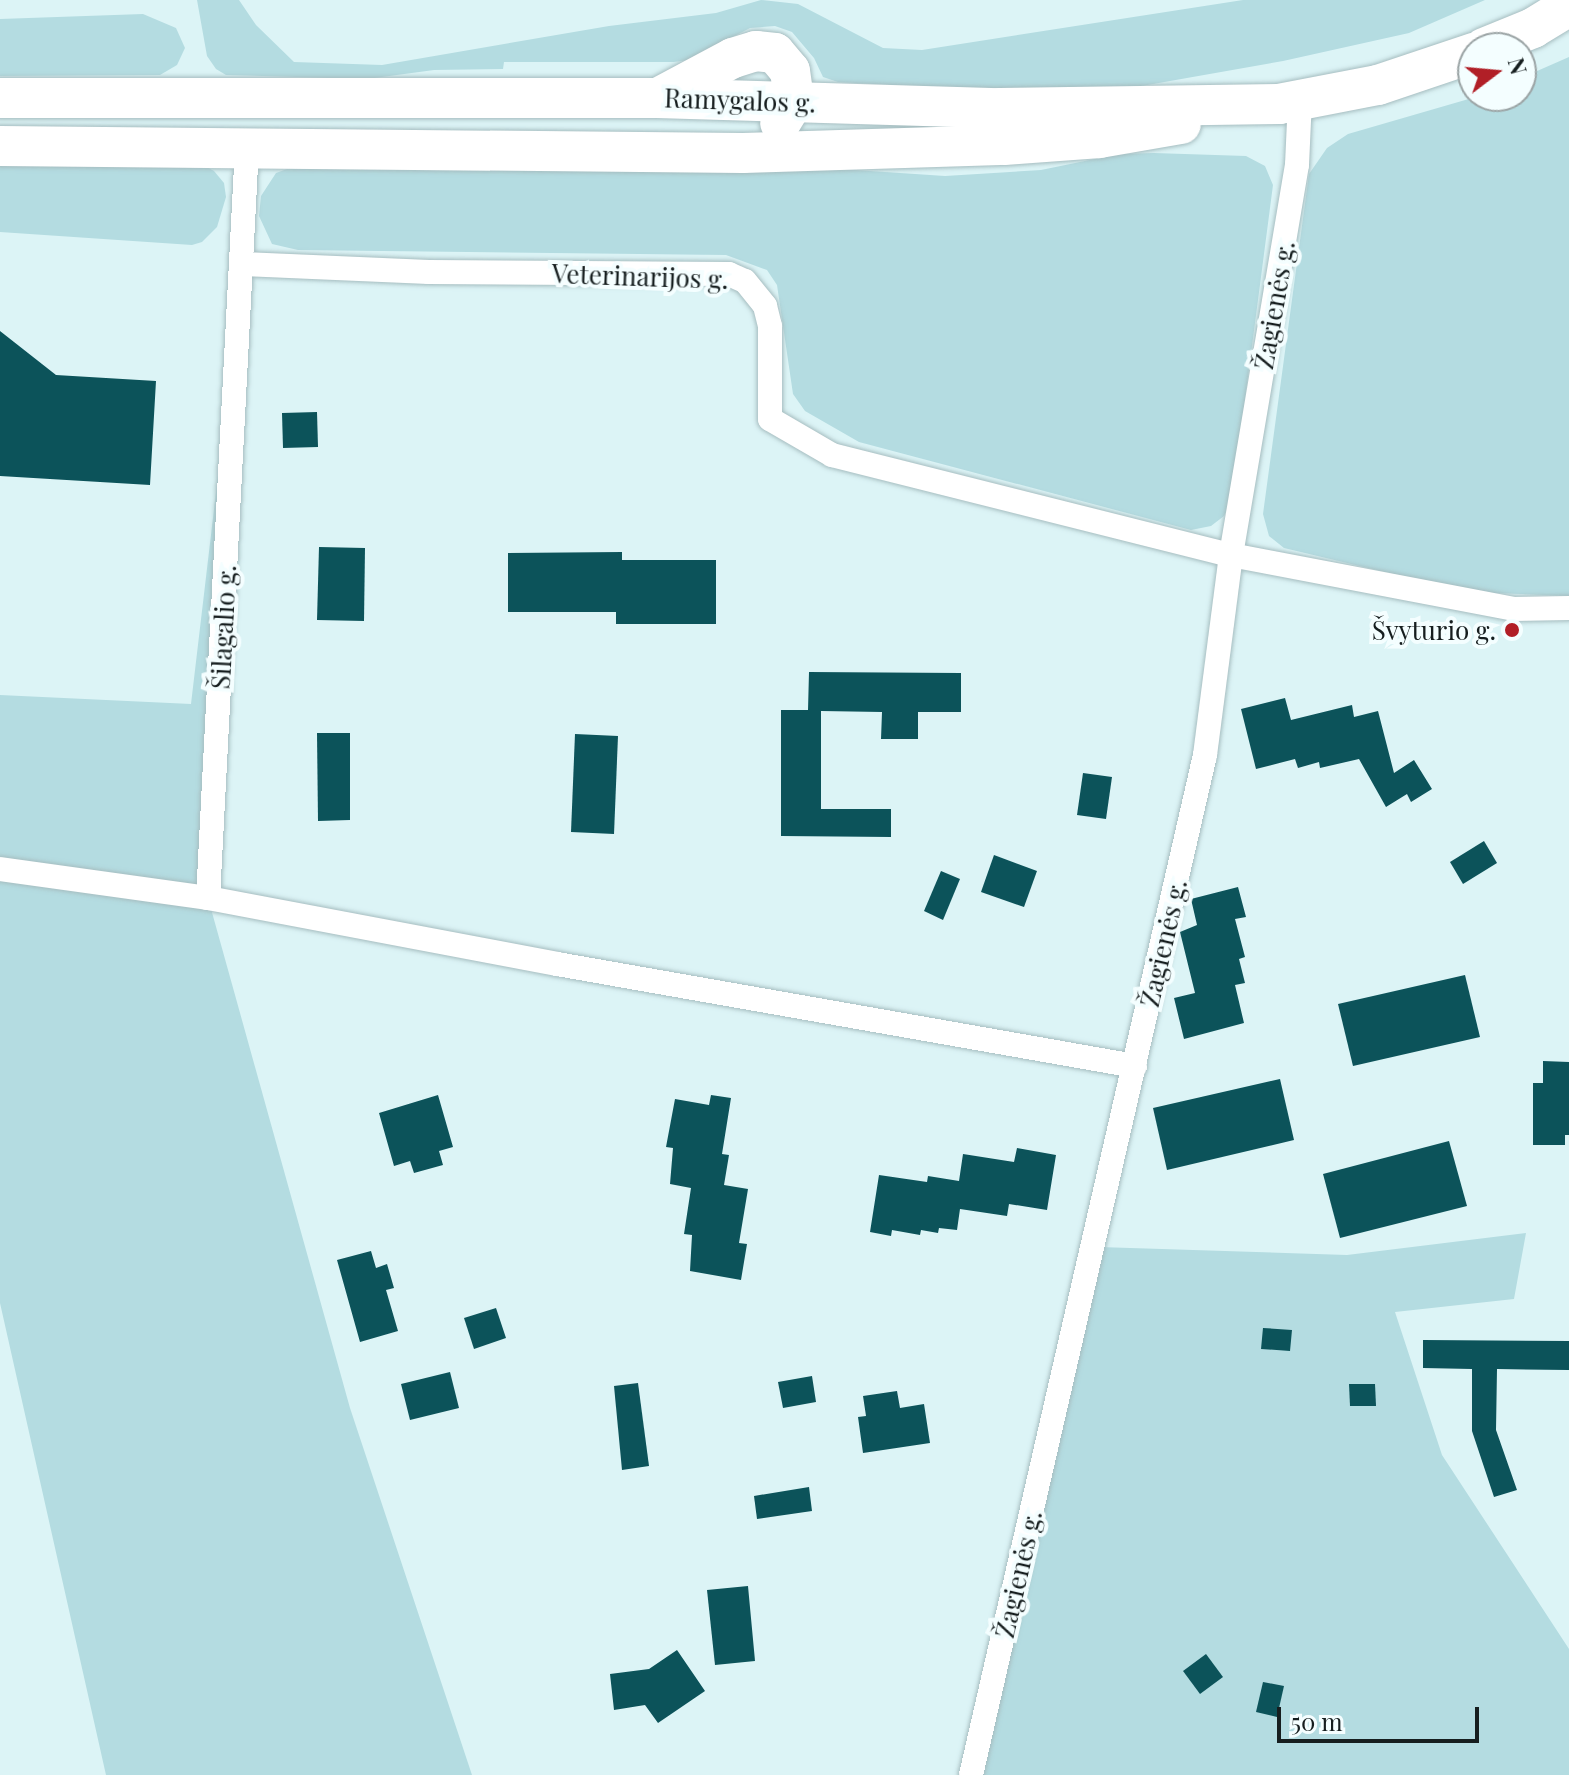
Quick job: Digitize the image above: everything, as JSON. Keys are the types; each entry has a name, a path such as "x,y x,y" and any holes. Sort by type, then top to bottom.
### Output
{"highway":[{"path":"1523,32 1569,6"},
{"name":"Ramygalos g.","path":"0,98 657,98 704,72 756,51 775,53 790,71 794,101 999,108 1289,102 1378,85 1457,58"},
{"path":"743,153 785,118 794,101"},
{"path":"0,146 743,153 1004,145 1100,138 1289,102"}],"street":[{"name":"Žagienės g.","path":"971,1775 1205,755 1231,555 1297,165 1289,102"},
{"name":"Šilagalio g.","path":"208,898 247,147"},
{"name":"Veterinarijos g.","path":"243,264 429,272 729,274 745,281 765,306 770,326 770,419 832,455 1231,555"},
{"path":"1231,555 1513,609 1569,608"},
{"path":"0,869 208,898 572,967 1135,1066"}],"shaded area":[{"path":"197,0 239,0 256,25 294,62 382,65 609,26 716,13 761,0 798,4 883,48 922,50 1243,0 1485,0 1409,33 1283,61 1136,87 1055,94 838,82 823,77 814,58 792,32 775,26 750,28 688,60 674,62 504,62 503,69 434,70 367,79 226,75 216,69 207,56"},
{"path":"143,14 176,28 185,48 177,65 160,75 0,76 0,19"},
{"path":"1569,57 1569,596 1469,592 1284,548 1269,536 1263,514 1309,174 1327,148 1348,134 1457,102 1457,112 1537,112 1537,71"},
{"path":"1119,154 1246,156 1265,166 1273,185 1232,499 1224,516 1211,526 1191,530 859,442 805,411 793,394 777,285 767,270 726,255 298,250 272,244 259,216 261,196 276,173 298,165 810,167 945,176 1041,170"},
{"path":"0,162 198,162 214,171 224,183 226,197 217,227 202,242 192,245 0,232"},
{"path":"243,264 208,898 350,1408 472,1775 106,1775 0,1303 0,695 191,704"},
{"path":"1526,1233 1514,1299 1395,1312 1442,1455 1569,1649 1569,1775 977,1775 1099,1247 1347,1255"}],"building":[{"path":"0,331 56,375 156,381 150,485 0,476"},
{"path":"317,412 318,447 283,448 282,413"},
{"path":"319,547 365,548 364,621 317,620"},
{"path":"622,552 622,560 716,560 716,624 616,624 616,612 508,612 508,553"},
{"path":"809,672 961,673 961,712 918,712 918,739 881,739 882,712 821,711 821,809 891,809 891,837 781,836 781,710 808,710"},
{"path":"1285,698 1291,720 1352,705 1354,717 1378,711 1394,773 1414,760 1432,789 1411,802 1407,794 1386,807 1359,759 1320,768 1319,762 1298,768 1295,759 1256,769 1241,709"},
{"path":"317,733 350,733 350,820 318,821"},
{"path":"575,734 618,736 614,834 571,832"},
{"path":"1083,773 1112,777 1106,819 1077,815"},
{"path":"1484,841 1497,863 1463,884 1450,862"},
{"path":"994,855 1037,871 1024,907 981,892"},
{"path":"941,871 960,879 943,920 924,911"},
{"path":"1238,887 1246,917 1235,919 1245,957 1239,959 1245,983 1235,985 1244,1023 1184,1039 1174,998 1195,993 1180,932 1197,925 1191,899"},
{"path":"1465,975 1480,1037 1353,1066 1338,1004"},
{"path":"1543,1061 1569,1062 1569,1135 1565,1135 1565,1145 1533,1145 1533,1083 1543,1083"},
{"path":"1280,1079 1294,1140 1167,1170 1153,1108"},
{"path":"438,1095 453,1147 439,1151 443,1165 414,1173 410,1161 394,1166 379,1113"},
{"path":"711,1095 731,1098 722,1154 729,1155 724,1185 748,1189 739,1243 747,1244 741,1280 690,1271 692,1235 684,1234 691,1188 670,1184 673,1148 666,1147 675,1099 709,1105"},
{"path":"1449,1141 1467,1206 1340,1238 1323,1174"},
{"path":"1017,1148 1056,1155 1047,1210 1009,1204 1007,1216 960,1209 957,1230 939,1228 938,1233 921,1230 920,1235 892,1230 891,1236 870,1232 879,1175 927,1182 928,1176 959,1181 963,1154 1014,1162"},
{"path":"371,1251 376,1268 387,1264 394,1288 386,1290 398,1331 360,1342 337,1260"},
{"path":"496,1308 506,1338 474,1349 464,1318"},
{"path":"1263,1328 1292,1330 1290,1351 1261,1349"},
{"path":"1423,1340 1569,1341 1569,1370 1497,1369 1496,1430 1517,1490 1494,1497 1472,1431 1472,1369 1423,1368"},
{"path":"450,1372 459,1408 410,1420 401,1384"},
{"path":"812,1376 816,1402 783,1408 778,1382"},
{"path":"638,1383 649,1466 622,1470 614,1386"},
{"path":"1349,1384 1375,1384 1376,1406 1350,1406"},
{"path":"897,1391 900,1408 924,1404 930,1443 863,1453 858,1417 866,1416 863,1396"},
{"path":"809,1487 812,1511 757,1519 754,1496"},
{"path":"748,1586 755,1661 715,1665 707,1590"},
{"path":"677,1650 705,1691 658,1723 645,1705 614,1710 610,1674 649,1669"},
{"path":"1206,1654 1223,1677 1200,1694 1183,1671"},
{"path":"1263,1682 1284,1686 1277,1717 1256,1712"}],"place":[{"name":"Švyturio g.","path":"1512,630"}]}
